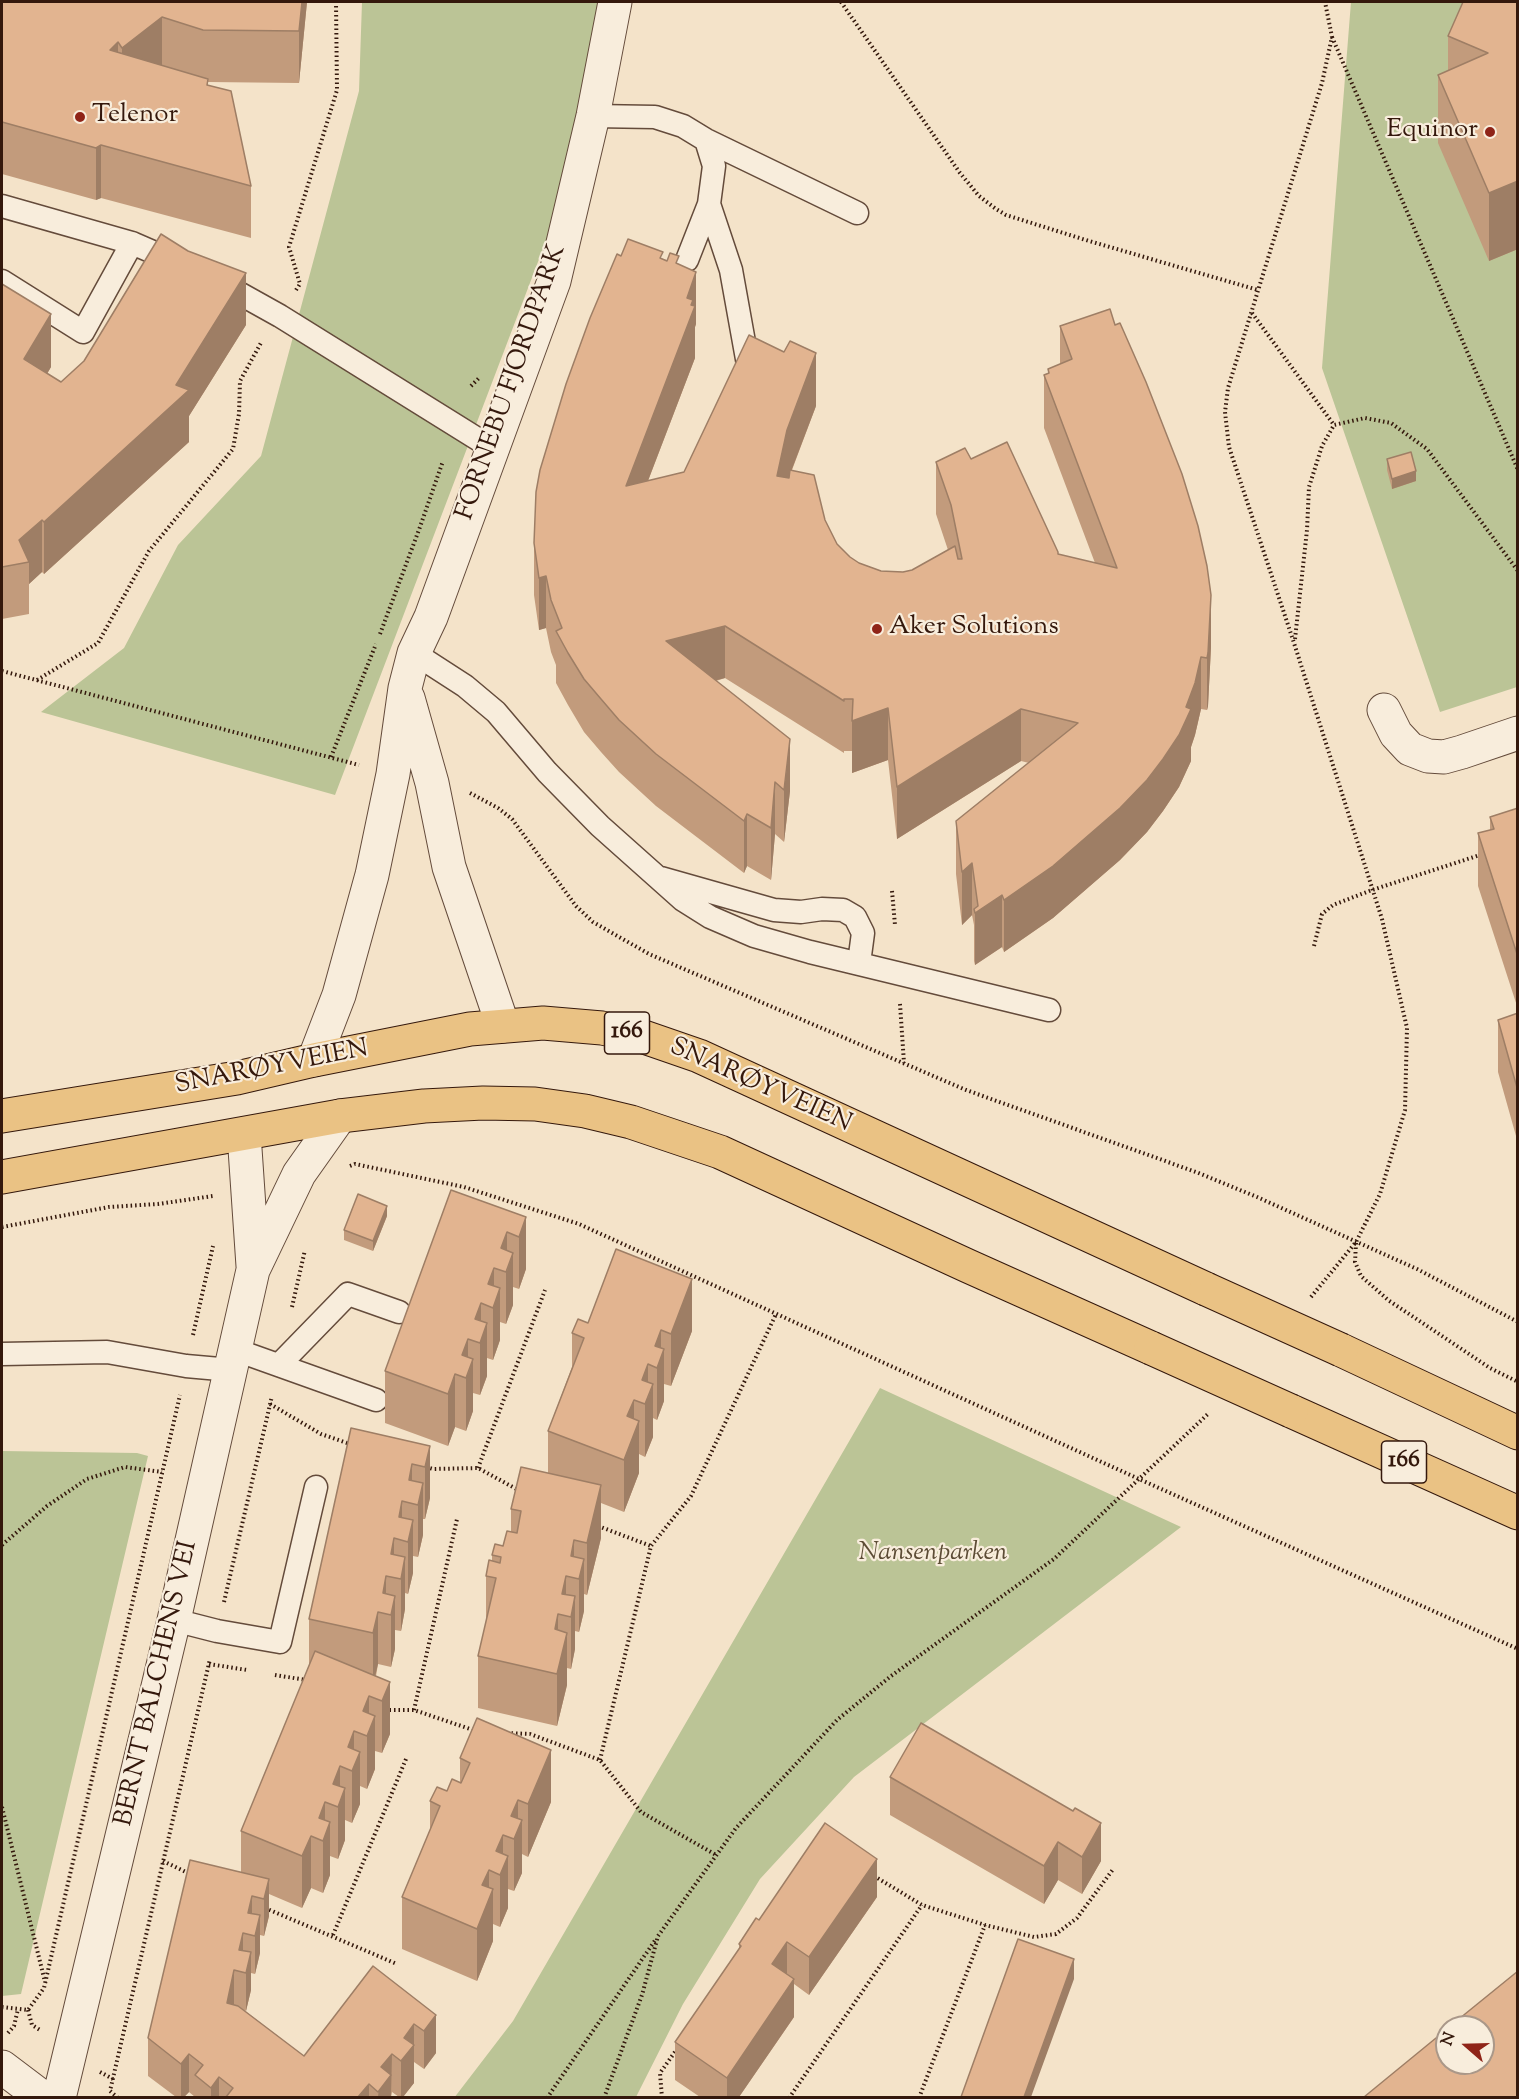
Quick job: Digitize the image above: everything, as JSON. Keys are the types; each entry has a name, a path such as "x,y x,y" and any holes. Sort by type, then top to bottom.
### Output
{"main road":[{"name":"SNARØYVEIEN","path":"2,1116 237,1078 470,1029 543,1023 602,1028 644,1037 699,1056 1518,1433"},
{"name":"166","path":"2,1177 340,1116 424,1106 483,1103 535,1104 585,1111 630,1122 739,1160 968,1266 1518,1513"}],"street":[{"name":"FORNEBU FJORDPARK","path":"314,1060 339,995 372,875 393,774 405,688 414,653 431,617 554,281 593,116 615,2"},
{"path":"405,688 432,783 449,867 503,1026"},
{"path":"1384,711 1396,734 1410,749 1428,756 1444,757 1518,734"},
{"name":"BERNT BALCHENS VEI","path":"59,2097 174,1620 253,1270 299,1174 340,1116"},
{"name":"BERNT BALCHENS VEI","path":"243,1134 253,1270"},
{"path":"2,2067 43,2097"}],"lane":[{"path":"593,116 655,117 683,126 706,140 857,213"},
{"path":"687,260 709,204 714,166 706,140"},
{"path":"709,204 731,270 749,370"},
{"path":"2,206 132,243 232,287 492,448"},
{"path":"2,281 83,332 132,243"},
{"path":"414,653 465,686 496,712 547,772 600,826 683,900 710,917 754,936 810,952 1049,1010"},
{"path":"654,876 774,910 801,912 822,909 843,910 855,917 863,933 859,963"},
{"path":"279,1365 348,1294 399,1312"},
{"path":"2,1354 107,1352 186,1366 233,1360 279,1365 376,1400"},
{"path":"174,1620 217,1631 280,1642 316,1486"}],"path":[{"path":"292,296 300,284 290,247 337,90 336,2"},
{"path":"841,2 960,173 979,196 996,209 1006,215 1078,238 1258,290"},
{"path":"1325,2 1332,37 1518,470"},
{"path":"1308,1302 1356,1242 1380,1194 1405,1110 1407,1028 1382,919 1229,447 1225,412 1228,388 1322,83 1332,37"},
{"path":"1251,312 1334,425"},
{"path":"37,680 98,643 149,551 233,449 239,414 240,381 266,335"},
{"path":"1294,643 1307,530 1309,486 1322,446 1334,425 1365,418 1391,423 1427,449 1518,571"},
{"path":"331,757 356,699 442,460"},
{"path":"2,671 364,766"},
{"path":"461,790 483,799 512,819 576,906 593,922 649,954 934,1077 1196,1172 1257,1197 1417,1269 1518,1322"},
{"path":"1314,945 1322,914 1333,905 1484,853"},
{"path":"355,1164 464,1186 579,1224 1518,1649"},
{"path":"2,1227 109,1207 158,1204 220,1195"},
{"path":"2,2007 28,2010 44,1988 215,1236"},
{"path":"1356,1242 1355,1262 1361,1276 1388,1300 1490,1368 1518,1382"},
{"path":"478,1468 545,1290"},
{"path":"600,1760 651,1546 691,1496 776,1314"},
{"path":"270,1404 321,1434 354,1445"},
{"path":"547,2097 736,1828 837,1720 891,1676 1054,1559 1216,1405"},
{"path":"422,1466 433,1469 478,1468 530,1497"},
{"path":"2,1545 47,1506 87,1479 125,1467 162,1472"},
{"path":"414,1710 457,1519"},
{"path":"596,1525 651,1546"},
{"path":"209,1664 256,1672"},
{"path":"268,1674 310,1681"},
{"path":"384,1710 414,1710 470,1731 480,1731"},
{"path":"500,1732 530,1734 600,1760 641,1812 716,1855"},
{"path":"333,1935 406,1759"},
{"path":"2,1807 45,1983"},
{"path":"163,1862 195,1876"},
{"path":"864,1871 922,1905 985,1925 1034,1937 1056,1935 1077,1918 1114,1868"},
{"path":"789,2097 922,1905"},
{"path":"260,1906 397,1964"},
{"path":"919,2097 985,1925"},
{"path":"604,2097 642,1995 658,1936"},
{"path":"8,2035 14,2026 18,2009"},
{"path":"662,2097 660,2073 681,2044"}],"green space":[{"path":"362,2 608,2 584,141 335,795 41,712 124,648 178,545 261,456 359,91"},
{"path":"1351,2 1517,2 1517,687 1440,712 1322,368"},
{"name":"Nansenparken","path":"880,1388 1181,1527 854,1777 760,1879 683,2004 636,2097 454,2098 513,2021"},
{"path":"2,1451 137,1453 148,1456 21,1994 2,1996"}],"building":[{"path":"2,2 302,2 299,31 203,30 162,17 122,48 118,42 110,50 208,79 207,85 231,91 251,186 101,145 96,148 2,122"},
{"name":"Equinor","path":"1463,2 1518,2 1518,181 1489,193 1438,75 1488,53 1448,36"},
{"path":"161,234 188,251 246,273 176,385 189,390 44,522 42,520 19,540 29,562 2,567 2,284 51,314 24,359 61,382 84,361"},
{"name":"Aker Solutions","path":"628,239 663,252 660,258 667,261 670,253 679,256 676,263 696,272 687,298 693,300 691,305 695,306 626,486 684,472 749,335 784,352 790,341 816,353 787,430 777,476 789,478 790,470 814,475 825,520 837,544 859,563 881,571 912,570 955,546 958,559 962,559 951,505 936,462 965,448 971,459 1007,442 1058,554 1117,568 1044,375 1049,373 1048,369 1072,359 1060,326 1110,309 1115,325 1120,323 1182,474 1198,526 1211,595 1207,658 1201,657 1186,707 1191,709 1179,735 1147,780 1120,808 1053,866 1004,900 1002,895 975,913 974,909 978,906 972,863 962,872 956,821 1078,723 1021,709 897,787 888,708 852,721 853,699 844,699 844,701 725,626 666,641 790,739 784,790 775,782 771,828 747,814 744,821 656,754 619,720 584,679 568,653 556,631 562,628 551,600 546,576 539,578 534,543 536,492 540,470 566,384 590,318 617,254 621,256"},
{"path":"1411,452 1416,471 1392,479 1387,459"},
{"path":"1518,808 1518,957 1478,833 1494,829 1490,817"},
{"path":"1518,1013 1518,1091 1498,1020"},
{"path":"451,1190 526,1217 519,1237 507,1232 501,1248 513,1253 506,1272 494,1268 488,1284 500,1288 493,1308 481,1303 475,1319 487,1323 480,1343 468,1339 462,1355 473,1359 466,1378 455,1374 448,1394 385,1371"},
{"path":"358,1194 387,1206 373,1241 344,1230"},
{"path":"616,1249 692,1279 671,1334 661,1330 655,1346 664,1349 657,1368 648,1364 642,1380 653,1384 645,1404 634,1400 627,1416 639,1421 624,1460 548,1431 584,1338 572,1333 578,1319 588,1323"},
{"path":"351,1428 430,1446 425,1467 412,1464 409,1480 423,1483 418,1505 402,1501 399,1517 413,1520 408,1542 394,1538 391,1554 405,1557 401,1579 386,1576 383,1593 395,1596 391,1615 378,1612 373,1633 309,1619"},
{"path":"521,1467 601,1485 587,1543 574,1540 571,1556 584,1559 579,1579 566,1576 562,1594 575,1596 571,1617 558,1614 555,1629 567,1633 557,1674 478,1656 496,1578 486,1576 489,1560 500,1563 501,1557 492,1555 495,1544 503,1546 507,1531 517,1533 521,1511 511,1509"},
{"path":"315,1651 390,1682 382,1701 369,1696 363,1711 375,1716 367,1736 354,1731 348,1747 360,1752 352,1771 340,1766 333,1784 345,1788 338,1807 325,1802 319,1818 330,1822 323,1841 311,1836 302,1856 241,1831"},
{"path":"477,1718 551,1750 528,1804 518,1800 511,1816 522,1820 514,1839 503,1835 496,1851 508,1856 500,1875 489,1870 482,1885 493,1889 477,1929 402,1897 440,1806 430,1801 437,1787 447,1791 452,1779 461,1783 470,1763 460,1758"},
{"path":"921,1723 1073,1811 1075,1808 1101,1823 1082,1857 1058,1842 1044,1866 890,1777"},
{"path":"825,1823 877,1859 809,1957 787,1942 772,1964 794,1979 727,2078 675,2042 741,1946 739,1944 756,1918 759,1920"},
{"path":"190,1860 269,1879 264,1899 252,1896 248,1913 260,1915 255,1936 243,1933 239,1950 251,1952 246,1973 234,1970 227,2003 238,2006 304,2056 373,1966 436,2015 424,2031 414,2024 404,2038 414,2045 401,2061 392,2054 381,2067 391,2075 378,2092 369,2084 358,2097 226,2097 233,2088 219,2077 211,2088 195,2075 203,2065 189,2054 181,2064 148,2038"},
{"path":"1018,1939 1074,1959 1024,2097 961,2097"},
{"path":"1518,1971 1518,2097 1364,2097 1435,2039 1435,2075 1495,2075 1495,2015 1464,2015"}],"place":[{"name":"Telenor","path":"80,117"},
{"name":"Equinor","path":"1490,132"},
{"name":"Aker Solutions","path":"877,629"}]}
